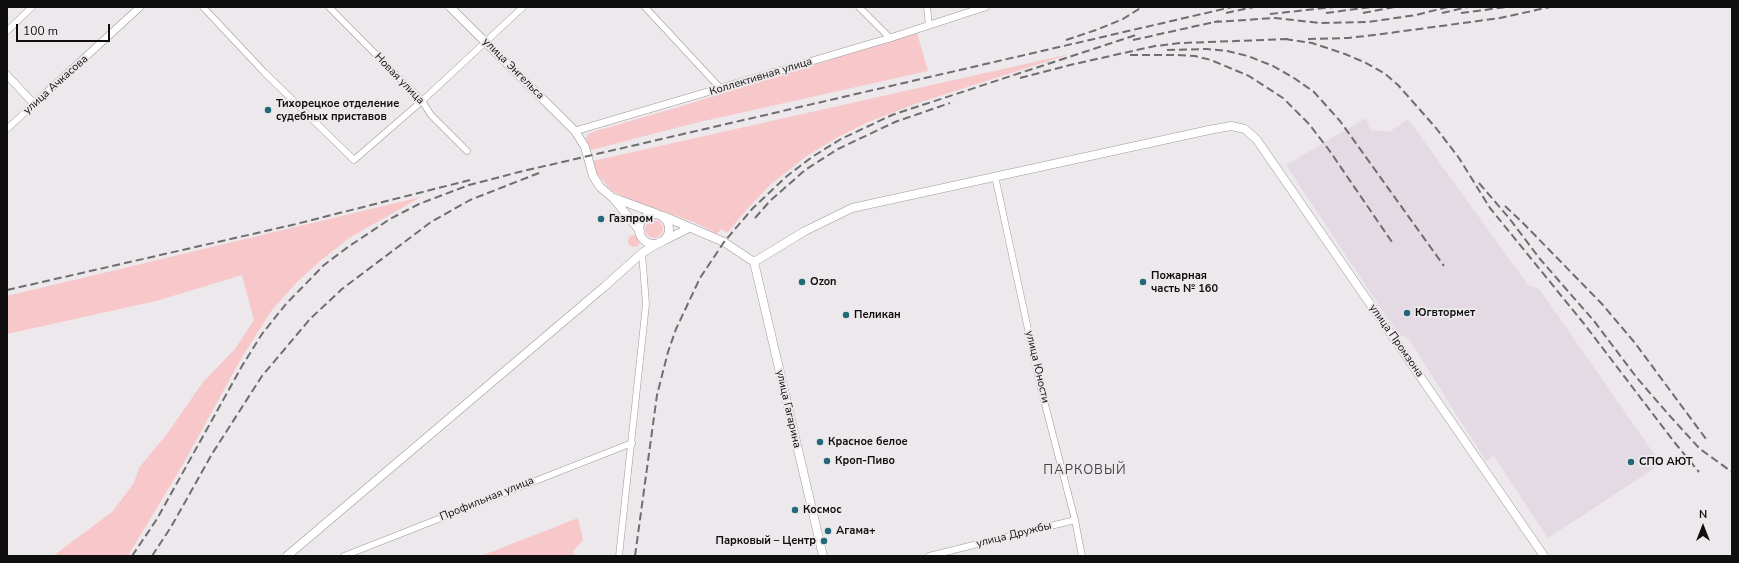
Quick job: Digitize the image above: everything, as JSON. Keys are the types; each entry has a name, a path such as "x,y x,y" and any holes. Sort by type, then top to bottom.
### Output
{"main road":[{"name":"улица Энгельса","path":"450,7 575,131 585,147 593,176 600,187 613,198"},
{"name":"улица Промзона","path":"995,176 1208,130 1231,126 1245,129 1258,140 1544,556"},
{"path":"613,198 661,215 724,242 754,262 805,231 852,208 995,176"},
{"path":"613,198 642,235 650,243 661,241 667,235 669,228 667,220 661,215 652,214 645,217 640,224 642,235 642,253"},
{"path":"287,556 642,253 661,241 689,228"},
{"name":"улица Гагарина","path":"754,262 823,556"}],"street":[{"path":"7,31 32,7"},
{"name":"улица Ачкасова","path":"7,129 140,7"},
{"path":"203,7 264,72 354,160 422,101 523,7"},
{"name":"Новая улица","path":"329,7 422,101 431,115 467,151"},
{"path":"645,7 721,89"},
{"path":"859,7 890,38"},
{"path":"928,7 929,25"},
{"name":"Коллективная улица","path":"575,131 890,38 985,7"},
{"path":"7,75 34,104"},
{"name":"улица Юности","path":"995,176 1040,385 1075,520 1082,556"},
{"path":"619,556 646,304 642,253"},
{"name":"Профильная улица","path":"344,556 632,443"},
{"name":"улица Дружбы","path":"929,556 1075,520"}],"shaded area":[{"path":"917,33 928,71 695,123 591,150 586,138 588,134 596,131"},
{"path":"1070,54 915,104 868,122 838,137 808,155 771,184 727,233 721,229 717,234 696,223 634,201 612,191 597,174 593,161"},
{"path":"1366,118 1370,130 1389,132 1408,119 1528,285 1540,290 1661,464 1548,538 1494,456 1486,461 1408,338 1398,334 1286,165"},
{"path":"421,197 349,238 297,282 272,310 242,357 182,466 128,556 53,556 112,512 134,483 139,468 167,434 203,382 235,349 254,320 242,275 156,301 7,334 7,296"},
{"path":"654,220 660,223 663,229 660,235 654,238 648,235 645,229 648,223"},
{"path":"634,235 638,237 640,241 638,245 634,247 630,245 628,241 630,237"},
{"path":"578,518 583,540 573,551 575,556 481,556"}],"railway":[{"path":"1066,40 1123,19 1142,7"},
{"path":"132,556 157,519 242,366 262,334 286,304 324,265 390,219 419,204 469,185 519,172 1232,7"},
{"path":"1226,13 1254,7"},
{"path":"1270,14 1334,7"},
{"path":"1326,13 1371,7"},
{"path":"1363,13 1395,7"},
{"path":"1214,22 1275,18 1320,23 1368,22 1416,15 1448,7"},
{"path":"1442,13 1468,7"},
{"path":"1461,13 1507,7"},
{"path":"1308,39 1348,38 1382,34 1500,18 1550,7"},
{"path":"1133,40 1219,21"},
{"path":"635,556 657,395 668,352 676,329 700,278 724,242 753,208 787,176 812,157 841,139 892,115 1139,34"},
{"path":"1285,39 1312,43 1345,54 1384,73 1398,85 1436,128 1459,158 1490,208 1585,325 1699,472"},
{"path":"1020,78 1155,46 1181,43 1290,39"},
{"path":"1167,50 1207,49 1227,51 1248,56 1273,66 1314,92 1340,121 1444,266"},
{"path":"1130,55 1195,56 1211,60 1249,76 1283,98 1309,124 1329,150 1394,245"},
{"path":"755,218 770,201 805,170 838,149 895,122 950,103"},
{"path":"152,556 171,527 212,454 262,376 310,319 342,289 431,222 470,200 539,173"},
{"path":"7,290 292,225 470,180"},
{"path":"1479,183 1509,218 1540,259 1594,321 1637,378 1669,415 1700,449 1732,472"},
{"path":"1505,206 1602,304 1635,343 1706,439"}],"place":[{"name":"Тихорецкое отделение судебных приставов","path":"268,110"},
{"name":"Газпром","path":"601,219"},
{"name":"Ozon","path":"802,282"},
{"name":"Пожарная часть № 160","path":"1143,282"},
{"name":"Югвтормет","path":"1407,313"},
{"name":"Пеликан","path":"846,315"},
{"name":"Красное белое","path":"820,442"},
{"name":"Кроп-Пиво","path":"827,461"},
{"name":"СПО АЮТ","path":"1631,462"},
{"name":"Космос","path":"795,510"},
{"name":"Агама+","path":"828,531"},
{"name":"Парковый – Центр","path":"824,541"}],"district":[{"name":"ПАРКОВЫЙ","path":"1085,471"}]}
